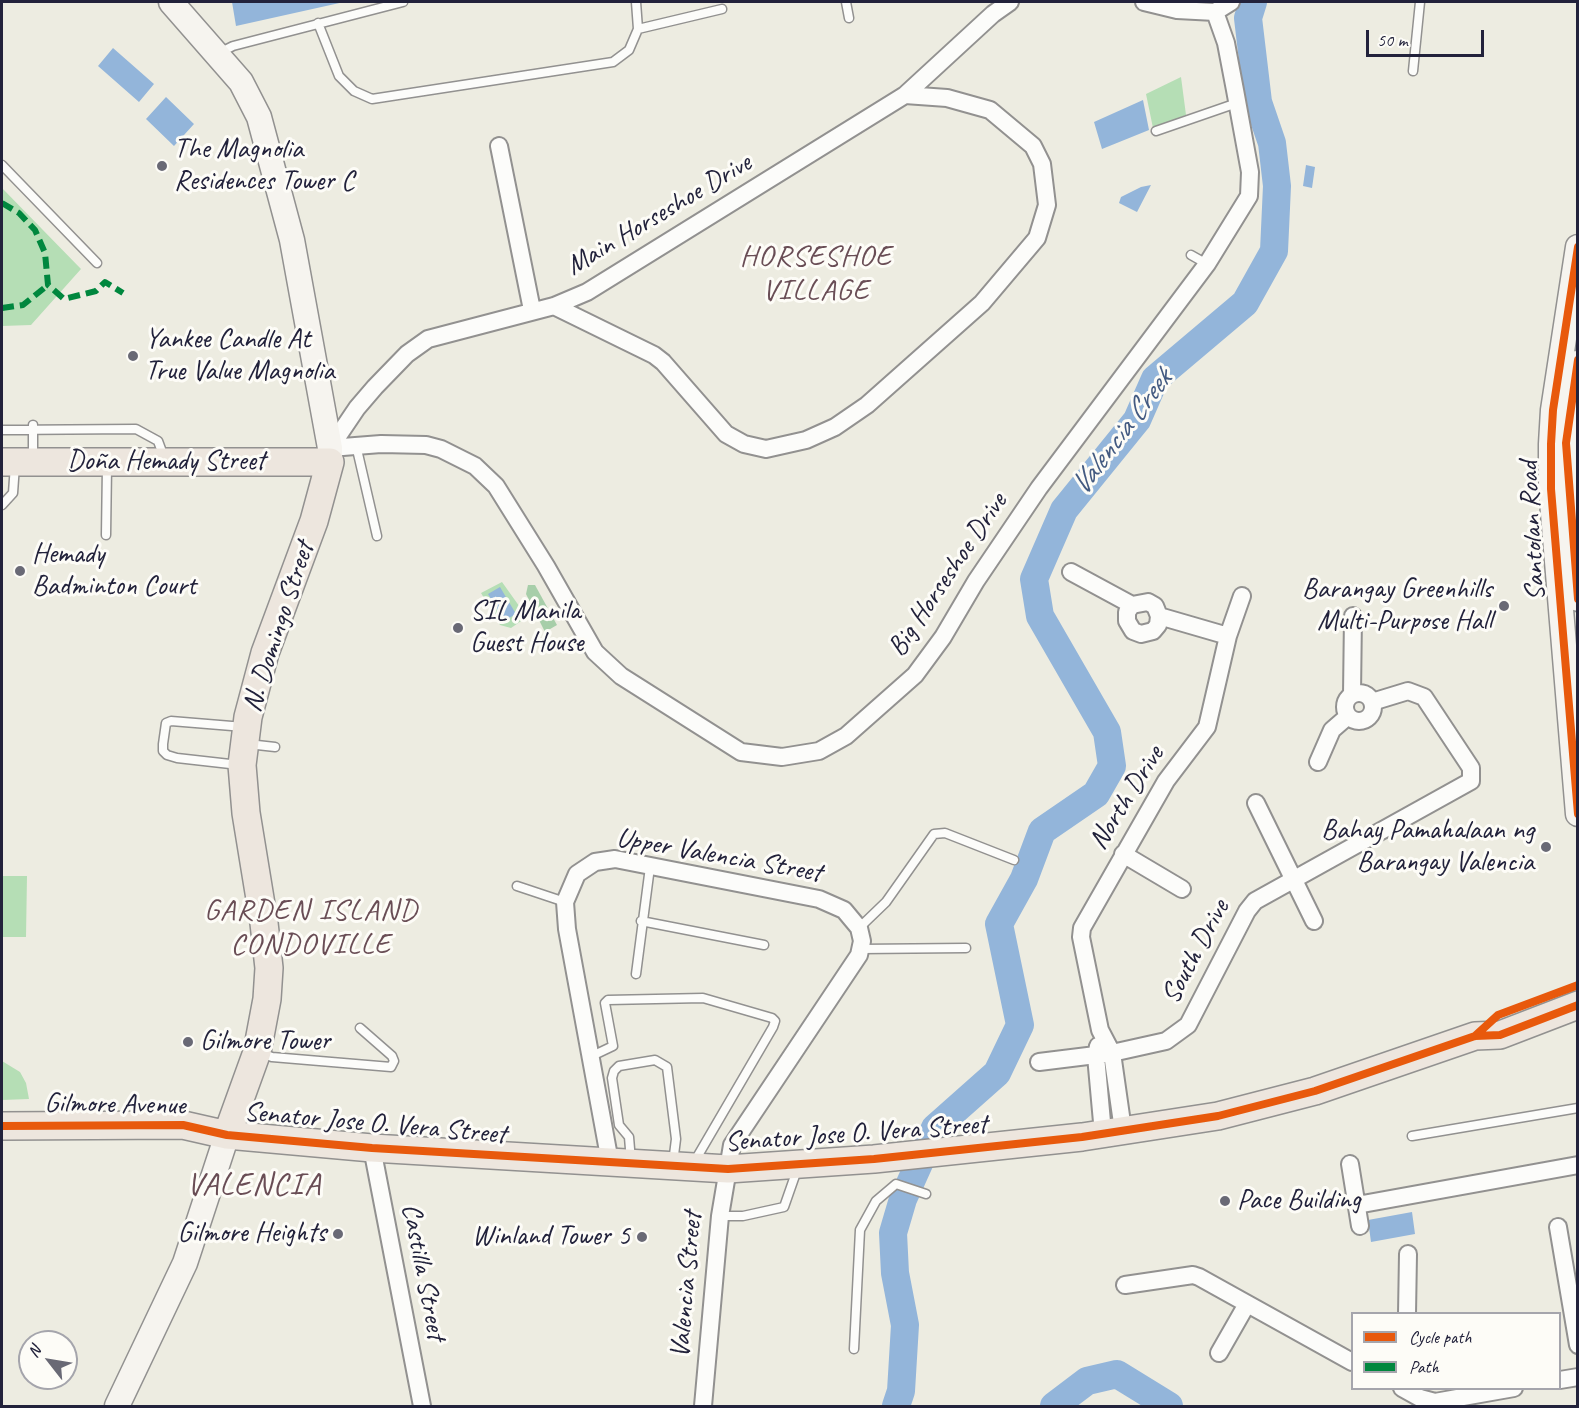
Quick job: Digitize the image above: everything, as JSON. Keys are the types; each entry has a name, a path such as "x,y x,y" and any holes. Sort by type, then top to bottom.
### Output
{"main road":[{"name":"N. Domingo Street","path":"117,1407 185,1263 257,1052 267,999 269,968 246,813 245,746 265,653 314,521 330,455 292,240 259,117 241,82 171,2"},
{"name":"Santolan Road","path":"1577,260 1553,410 1551,455 1552,503 1578,814"},
{"name":"Santolan Road","path":"1578,360 1566,443 1578,600"},
{"name":"Doña Hemady Street","path":"17,462 166,463 330,455"},
{"name":"Senator Jose O. Vera Street","path":"1475,1036 1498,1015 1578,985"},
{"name":"Senator Jose O. Vera Street","path":"227,1135 372,1148 728,1169 874,1159 1082,1137 1218,1116 1315,1091 1475,1036 1500,1035 1578,1005"},
{"name":"Gilmore Avenue","path":"2,1126 183,1125 227,1135"}],"street":[{"name":"Main Horseshoe Drive","path":"330,455 357,408 407,354 428,339 554,306 598,286 905,94 993,14 1010,2"},
{"path":"1144,2 1177,10 1215,12 1231,2"},
{"name":"Big Horseshoe Drive","path":"330,455 357,445 426,445 441,449 475,465 496,486 546,566 595,652 621,676 741,752 782,758 819,751 846,736 915,675 943,637 976,581 1039,488 1207,264 1249,196 1250,172 1226,43 1215,12"},
{"path":"554,306 654,355 663,362 726,434 744,444 766,449 806,440 835,427 867,405 982,303 1037,238 1047,205 1042,164 1034,146 990,110 947,98 905,94"},
{"path":"499,146 532,310"},
{"path":"1071,572 1132,605"},
{"name":"North Drive","path":"1113,1132 1104,1055 1081,937 1082,928 1166,781 1207,727 1228,636 1242,596"},
{"path":"1139,602 1148,602 1155,606 1159,616 1158,625 1152,631 1141,634 1133,631 1127,621 1127,612 1132,605 1139,602"},
{"path":"1159,616 1228,636"},
{"path":"1352,694 1353,616"},
{"name":"South Drive","path":"1039,1062 1104,1055 1166,1041 1188,1025 1247,911 1255,900 1471,781 1472,768 1424,697 1408,692 1372,702"},
{"path":"1364,693 1372,702 1373,710 1362,722 1354,722 1347,717 1344,709 1346,700 1352,694 1364,693"},
{"path":"1318,762 1332,730 1347,717"},
{"path":"1256,803 1314,921"},
{"path":"1123,854 1182,889"},
{"name":"Upper Valencia Street","path":"621,1163 592,1056 567,929 565,902 577,874 594,862 615,860 819,899 844,910 859,928"},
{"path":"728,1169 732,1145 860,949 862,940 859,928"},
{"name":"Castilla Street","path":"372,1148 422,1407"},
{"path":"1350,1164 1360,1226"},
{"path":"1357,1205 1578,1165"},
{"name":"Valencia Street","path":"703,1407 720,1216 728,1169"},
{"path":"1558,1227 1578,1345"},
{"path":"1407,1312 1408,1254"},
{"path":"1125,1285 1193,1275 1351,1361"},
{"path":"1219,1353 1247,1304"},
{"path":"1561,1380 1578,1377"},
{"path":"1404,1390 1419,1398 1435,1402 1508,1390"}],"lane":[{"path":"216,54 233,46 403,2"},
{"path":"318,23 339,76 354,91 372,99 613,62 628,50 638,29 636,2"},
{"path":"846,2 849,18"},
{"path":"1413,71 1420,2"},
{"path":"638,29 722,9"},
{"path":"1156,131 1237,104"},
{"path":"2,165 97,263"},
{"path":"1191,255 1207,264"},
{"path":"2,505 13,493 17,462 33,427"},
{"path":"2,430 33,427 136,429 158,441 166,463"},
{"path":"357,445 377,536"},
{"path":"106,535 107,462"},
{"path":"245,746 171,721 166,723 163,751 177,758 245,746 274,747"},
{"path":"859,928 885,902 934,834 945,833 1014,860"},
{"path":"636,974 641,921 650,867"},
{"path":"517,886 565,902"},
{"path":"641,921 764,945"},
{"path":"860,949 966,948"},
{"path":"592,1056 614,1046 605,1003 608,1000 704,998 772,1018 775,1022 682,1166"},
{"path":"257,1052 272,1057 391,1067 394,1061 392,1056 360,1028"},
{"path":"621,1163 629,1137 620,1125 612,1078 614,1071 620,1066 656,1060 667,1067 676,1139 682,1166"},
{"path":"1412,1136 1578,1108"},
{"path":"720,1216 743,1216 783,1207 799,1164"},
{"path":"854,1349 860,1230 876,1201 896,1184 926,1194"}],"green space":[{"path":"1181,77 1186,115 1153,128 1146,94"},
{"path":"2,188 81,269 31,325 2,326"},
{"path":"502,582 527,617 511,628 500,625 481,593"},
{"path":"528,585 535,585 557,625 545,632 526,594"},
{"path":"2,876 27,876 26,937 2,937"},
{"path":"2,1061 20,1072 26,1083 29,1099 2,1100"}],"water":[{"path":"232,2 344,2 236,26"},
{"path":"113,48 154,84 139,102 98,66"},
{"path":"166,97 194,124 174,146 146,119"},
{"path":"1143,100 1149,130 1102,149 1094,122"},
{"path":"1306,165 1315,167 1312,188 1303,186"},
{"path":"1151,185 1137,212 1119,203 1121,197 1141,187"},
{"path":"500,587 516,614 504,621 488,594"},
{"path":"1412,1212 1415,1234 1371,1242 1368,1220"}],"waterway":[{"name":"Valencia Creek","path":"896,1406 901,1391 905,1325 895,1273 893,1233 903,1199 935,1128 997,1073 1020,1025 999,924 1024,879 1042,831 1096,794 1112,766 1107,732 1040,616 1034,579 1064,510 1137,420 1155,379 1245,303 1274,251 1277,186 1272,143 1258,102 1248,18 1253,2"},
{"path":"1054,1406 1087,1381 1117,1374 1169,1406"}],"marked path":[{"path":"2,203 19,213 35,230 45,253 48,285 64,299 96,291 105,282 123,293"},
{"path":"2,308 23,305 48,285"}],"cycle path":[{"path":"1578,247 1553,410 1551,444 1551,489 1578,814"},
{"path":"1578,360 1566,443 1578,599"},
{"path":"1475,1036 1498,1015 1578,985"},
{"path":"2,1126 183,1125 227,1135 372,1148 728,1169 874,1159 1082,1137 1218,1116 1315,1091 1475,1036 1500,1035 1578,1005"}],"place":[{"name":"The Magnolia Residences Tower C","path":"162,166"},
{"name":"Yankee Candle At True Value Magnolia","path":"133,356"},
{"name":"Hemady Badminton Court","path":"20,571"},
{"name":"Barangay Greenhills Multi-Purpose Hall","path":"1504,606"},
{"name":"SIL Manila Guest House","path":"458,628"},
{"name":"Bahay Pamahalaan ng Barangay Valencia","path":"1546,847"},
{"name":"Gilmore Tower","path":"188,1042"},
{"name":"Pace Building","path":"1225,1201"},
{"name":"Gilmore Heights","path":"338,1234"},
{"name":"Winland Tower 5","path":"642,1237"}],"district":[{"name":"HORSESHOE VILLAGE","path":"816,274"},
{"name":"GARDEN ISLAND CONDOVILLE","path":"311,928"},
{"name":"VALENCIA","path":"254,1186"}]}
